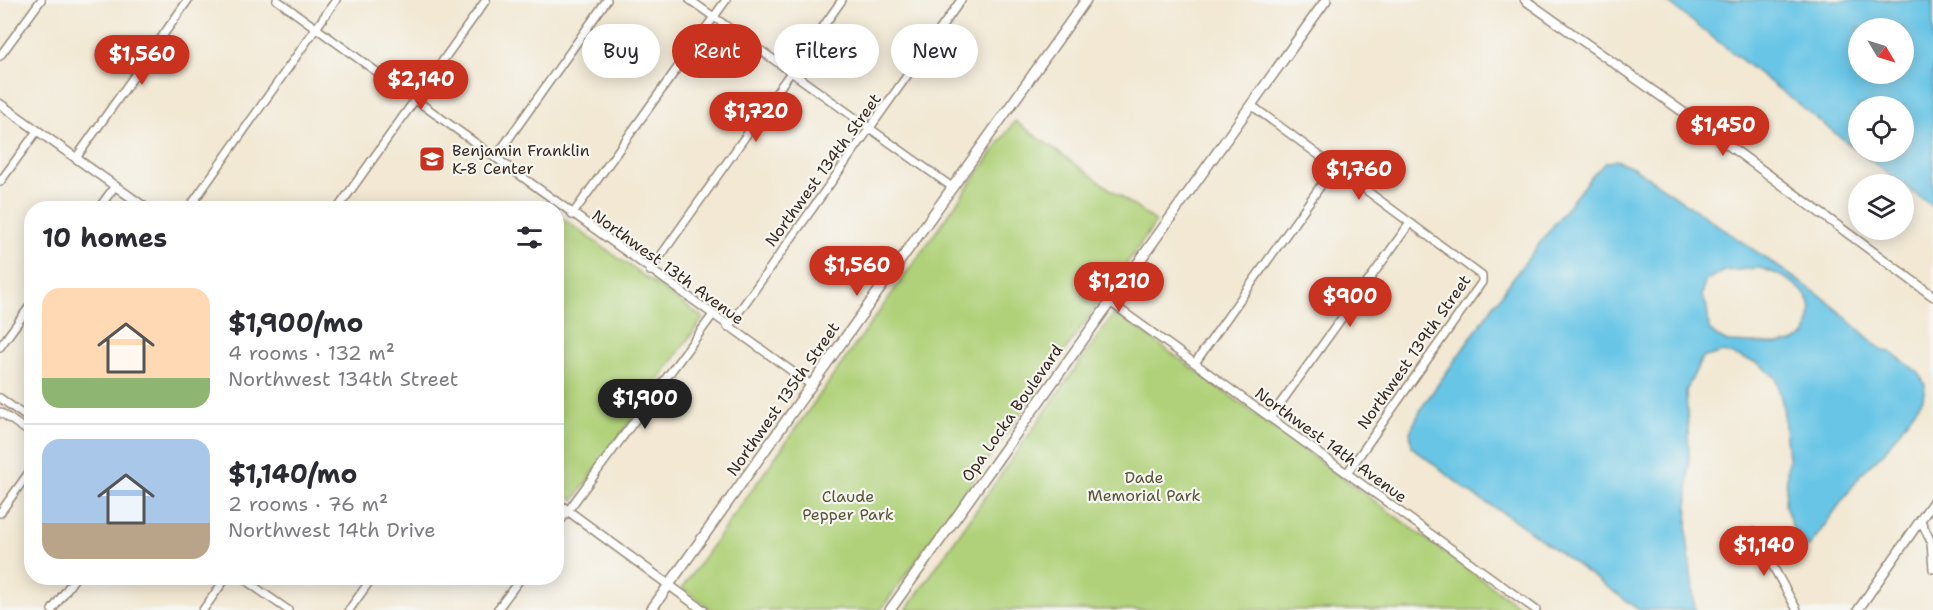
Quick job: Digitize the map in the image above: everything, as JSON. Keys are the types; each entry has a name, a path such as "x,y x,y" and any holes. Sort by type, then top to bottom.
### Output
{"main road":[{"name":"Northwest 135th Street","path":"651,610 1086,0"},
{"name":"Opa Locka Boulevard","path":"890,610 1326,0"}],"street":[{"path":"0,56 41,0"},
{"path":"75,158 188,0"},
{"name":"Northwest 13th Avenue","path":"277,0 553,201"},
{"path":"194,201 336,0"},
{"path":"343,201 486,0"},
{"path":"495,158 607,0"},
{"path":"690,0 774,59"},
{"path":"572,215 726,0"},
{"path":"825,24 842,0"},
{"name":"Northwest 134th Street","path":"728,327 962,0"},
{"path":"1525,0 1682,111 1933,296"},
{"path":"650,271 788,78"},
{"path":"800,78 952,187"},
{"path":"0,104 136,201"},
{"path":"1251,105 1410,223 1270,418"},
{"path":"0,182 37,131"},
{"path":"1195,363 1334,167"},
{"path":"104,201 115,186"},
{"name":"Northwest 13th Avenue","path":"564,209 810,385"},
{"name":"Northwest 139th Street","path":"1347,473 1482,282 1482,276 1410,223"},
{"name":"Northwest 14th Avenue","path":"1110,302 1536,610"},
{"path":"0,347 24,314"},
{"path":"564,518 712,316"},
{"path":"0,398 24,415"},
{"path":"0,412 24,428"},
{"path":"0,513 24,479"},
{"path":"1858,610 1933,502"},
{"path":"564,508 703,610"},
{"path":"1921,521 1931,542 1933,569"},
{"path":"1754,532 1797,610"},
{"path":"52,610 70,585"},
{"path":"203,610 221,585"},
{"path":"252,585 288,610"},
{"path":"349,610 367,585"},
{"path":"498,610 516,585"}],"green space":[{"name":"Claude Pepper Park","path":"1015,121 1156,222 881,610 712,610 682,588"},
{"path":"564,220 703,318 574,500 564,493"},
{"name":"Dade Memorial Park","path":"1115,312 1524,610 906,610"}],"water":[{"path":"1665,0 1933,0 1933,207 1914,193 1914,174 1889,174 1872,162 1914,162 1914,96 1848,96 1848,143"},
{"path":"1616,160 1633,167 1825,299 1883,351 1891,352 1919,373 1925,385 1923,399 1884,452 1862,473 1809,547 1799,546 1785,505 1788,458 1783,406 1776,378 1758,363 1723,352 1702,358 1686,391 1689,451 1687,536 1695,610 1639,610 1510,517 1473,495 1412,447 1410,432 1422,407 1513,278 1589,179 1605,163","holes":["1760,268 1792,283 1805,295 1811,310 1806,335 1791,343 1775,344 1728,342 1716,336 1709,329 1707,307 1702,295 1705,281 1724,271"]}],"place":[{"name":"Benjamin Franklin K-8 Center","path":"432,159"}]}
